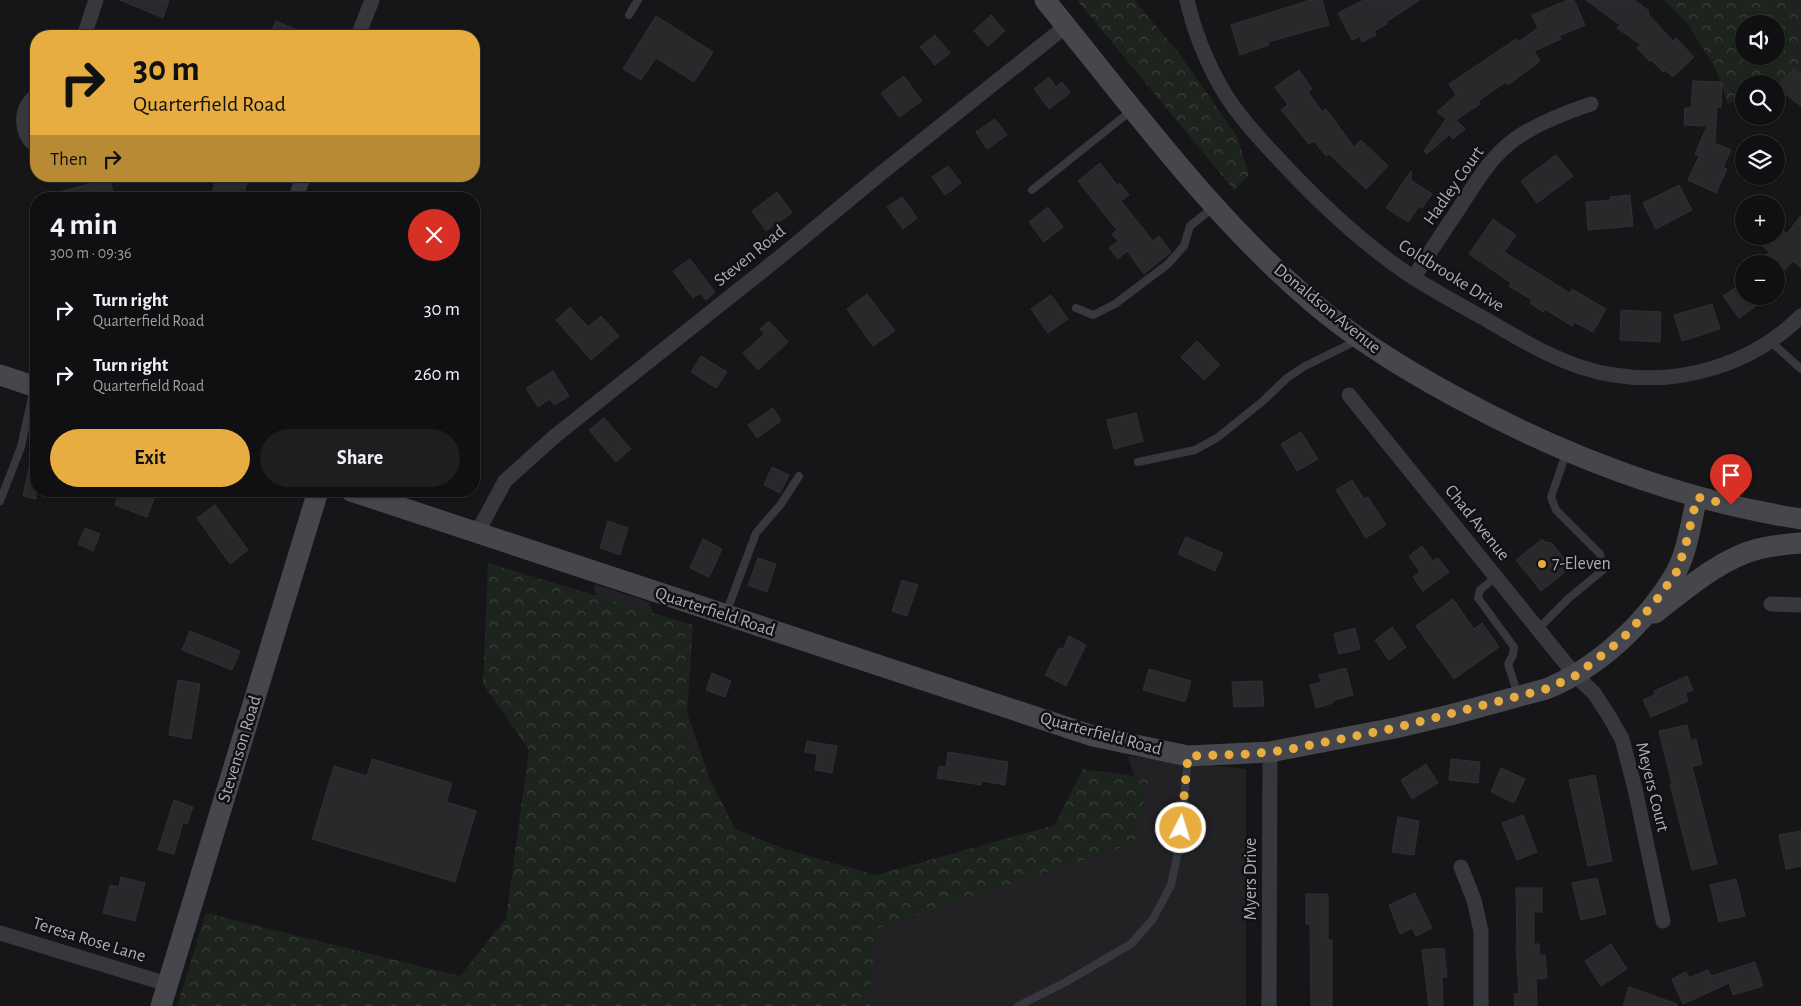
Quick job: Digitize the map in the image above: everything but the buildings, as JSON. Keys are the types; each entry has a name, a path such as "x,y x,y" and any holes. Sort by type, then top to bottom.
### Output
{"street":[{"path":"86,30 96,0"},
{"path":"360,30 372,0"},
{"name":"Donaldson Avenue","path":"1045,0 1215,206 1256,249 1312,302 1360,339 1446,392 1493,418 1567,452 1697,497"},
{"name":"Coldbrooke Drive","path":"1187,0 1190,15 1204,54 1222,90 1259,139 1305,187 1372,247 1414,278 1502,329 1556,357 1585,368 1613,375 1644,378 1705,371 1735,361 1770,341 1801,316"},
{"name":"Steven Road","path":"477,533 506,481 554,436 780,257 879,174 1066,26"},
{"path":"30,103 27,107 23,125 26,135 30,139"},
{"name":"Hadley Court","path":"1414,278 1475,182 1497,155 1513,140 1531,128 1591,104"},
{"path":"0,375 30,385"},
{"name":"Chad Avenue","path":"1349,394 1575,676"},
{"name":"Stevenson Road","path":"161,1006 316,497"},
{"name":"Quarterfield Road","path":"369,497 1093,736 1188,756 1270,752 1395,728 1546,689 1575,676 1627,634 1655,602 1676,573 1685,548 1697,497"},
{"path":"1697,497 1748,510 1801,520"},
{"path":"1627,634 1684,591 1724,565 1757,550 1801,543"},
{"path":"1771,604 1801,605"},
{"name":"Meyers Court","path":"1575,676 1594,694 1622,739 1636,790 1663,921"},
{"name":"Myers Drive","path":"1270,752 1270,1006"},
{"path":"1461,867 1474,900 1481,931 1481,1006"},
{"name":"Teresa Rose Lane","path":"0,933 167,984"}],"lane":[{"path":"629,16 638,0"},
{"path":"1032,190 1134,109"},
{"path":"1076,308 1093,315 1115,304 1168,264 1184,246 1190,226 1215,206"},
{"path":"1138,462 1195,450 1218,438 1263,401 1287,378 1305,366 1360,339"},
{"path":"1770,341 1801,369"},
{"path":"0,501 21,447 30,408"},
{"path":"1538,629 1569,598 1603,570 1600,554 1556,510 1551,497 1567,452"},
{"path":"725,615 756,533 781,504 799,476"},
{"path":"1496,576 1480,590 1478,598 1514,647 1514,655 1508,664 1518,696"},
{"path":"1018,1006 1064,983 1131,944 1153,919 1171,885 1180,847 1188,756"}],"shaded area":[{"path":"594,584 649,602 736,855 838,892 1142,801 1128,756 1246,769 1246,1006 460,1006 630,956"}],"green space":[{"path":"1077,0 1134,0 1178,52 1237,136 1249,175 1234,190"},
{"path":"1664,0 1801,0 1801,80 1785,94 1785,75 1735,75 1735,101 1728,104 1716,70 1688,24"},
{"path":"488,563 693,625 686,731 735,829 784,849 876,875 1055,825 1083,769 1149,778 1134,843 876,929 869,1006 177,1006 206,913 460,976 506,918 529,750 483,684"}],"place":[{"name":"7-Eleven","path":"1542,564"}],"route":[{"path":"1181,828 1188,756 1250,754 1286,750 1395,728 1546,689 1575,676 1627,634 1655,602 1676,573 1685,548 1697,497 1731,505"}]}
